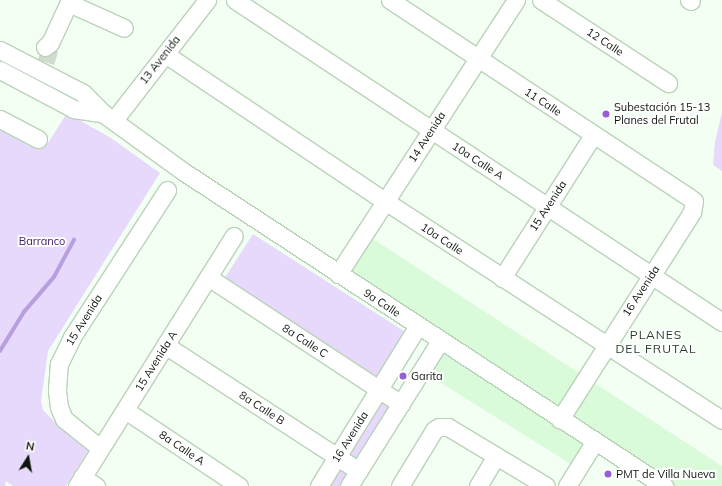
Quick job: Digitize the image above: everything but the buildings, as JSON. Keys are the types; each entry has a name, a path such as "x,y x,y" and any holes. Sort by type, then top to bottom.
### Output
{"street":[{"name":"13 Avenida","path":"109,117 165,54 207,0"},
{"name":"10a Calle A","path":"235,0 722,322"},
{"name":"11 Calle","path":"390,0 593,135 691,198 694,203"},
{"name":"14 Avenida","path":"338,274 516,0"},
{"name":"12 Calle","path":"542,0 668,83"},
{"path":"44,57 69,1 124,28"},
{"name":"9a Calle","path":"0,50 44,57 109,117 184,172 440,341 664,486"},
{"name":"10a Calle","path":"165,54 502,278 722,420"},
{"path":"0,70 74,109 109,117"},
{"path":"0,119 38,139"},
{"name":"15 Avenida","path":"502,278 593,135"},
{"name":"15 Avenida","path":"100,448 64,418 59,407 57,390 59,364 72,337 167,190"},
{"name":"16 Avenida","path":"560,419 692,212 694,203"},
{"name":"15 Avenida A","path":"85,483 100,448 234,236"},
{"name":"8a Calle C","path":"208,277 401,404"},
{"name":"16 Avenida","path":"319,486 418,326"},
{"path":"350,486 440,341"},
{"name":"8a Calle B","path":"166,345 359,471"},
{"name":"8a Calle A","path":"125,410 239,486"},
{"path":"400,486 434,430 440,427 448,428 546,486"},
{"path":"567,486 595,441"},
{"path":"478,486 496,456"}],"shaded area":[{"path":"367,235 722,466 722,486 673,486 343,271"},
{"path":"444,350 590,441 574,466 428,375"}],"green space":[{"path":"722,112 722,171 713,165 715,142"},
{"name":"Barranco","path":"67,113 111,138 160,173 48,351 41,401 43,410 60,427 89,449 66,486 13,486 6,481 5,486 0,486 0,125 29,146 42,143 46,146"},
{"path":"253,234 407,333 376,381 222,282"},
{"path":"379,393 399,406 360,468 341,456"},
{"path":"337,462 356,474 348,486 321,486"}],"waterway":[{"path":"0,351 24,312 54,277 74,240"}],"tunnel":[{"path":"46,62 50,49"}],"place":[{"name":"Subestación 15-13 Planes del Frutal","path":"606,114"},
{"name":"Garita","path":"403,376"},
{"name":"PMT de Villa Nueva","path":"608,474"}],"district":[{"name":"PLANES DEL FRUTAL","path":"656,342"}]}
